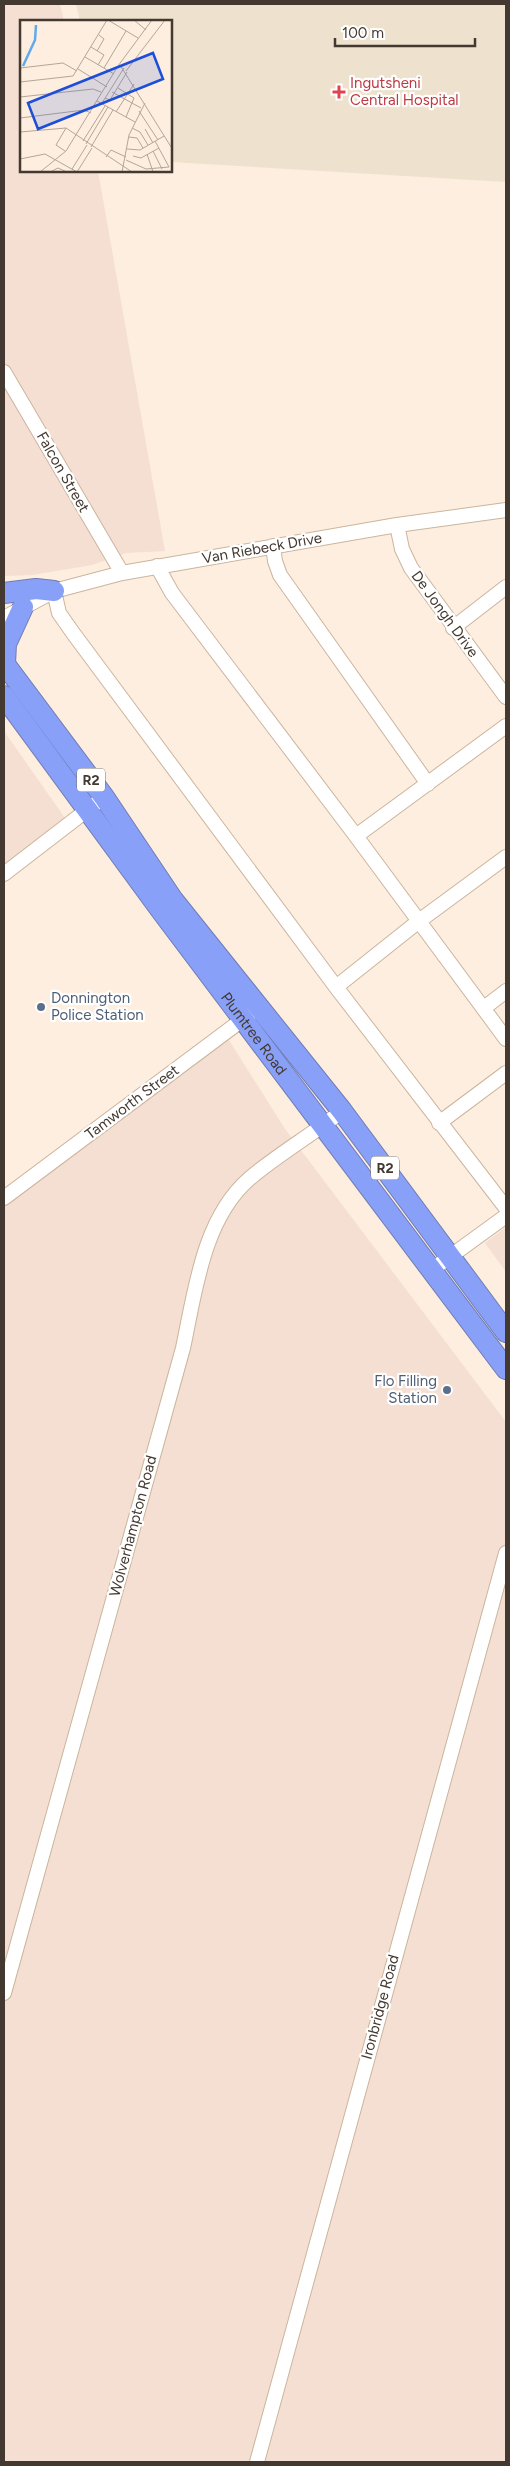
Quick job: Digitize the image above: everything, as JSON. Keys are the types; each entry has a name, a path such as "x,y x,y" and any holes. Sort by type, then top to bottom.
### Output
{"highway":[{"path":"4,593 36,589 54,591"},
{"path":"4,664 6,644 23,607"},
{"name":"Plumtree Road","path":"4,664 104,797 173,900 260,1006 342,1111 506,1332"},
{"name":"Plumtree Road","path":"4,696 243,1019 325,1125 506,1369"}],"street":[{"name":"Falcon Street","path":"4,372 122,573"},
{"name":"Van Riebeck Drive","path":"4,618 54,591 122,573 397,525 506,510"},
{"name":"De Jongh Drive","path":"397,525 402,549 411,568 453,628 506,697"},
{"path":"274,546 275,561 280,575 428,784"},
{"path":"157,566 172,593 356,836 506,1039"},
{"path":"453,628 506,587"},
{"path":"54,591 59,613 73,633 336,987 506,1208"},
{"path":"356,836 506,726"},
{"path":"4,874 87,808 104,797"},
{"path":"336,987 419,921 506,857"},
{"path":"484,1008 506,991"},
{"name":"Tamworth Street","path":"4,1198 260,1006"},
{"path":"439,1123 506,1073"},
{"name":"Wolverhampton Road","path":"4,1994 183,1348 206,1251 220,1217 233,1197 249,1180 342,1111"},
{"path":"433,1269 506,1216"},
{"name":"Ironbridge Road","path":"257,2462 506,1553"}],"shaded area":[{"path":"4,4 60,4 64,20 20,20 20,172 98,172 165,551 126,553 92,565 32,575 4,576"},
{"name":"Ingutsheni Central Hospital","path":"76,4 506,4 506,182 172,162 172,20 80,20"},
{"path":"4,731 67,821 4,870"},
{"path":"227,1037 285,1129 506,1422 506,2462 4,2462 4,1203"},
{"path":"506,1227 506,1272 485,1243"}],"place":[{"name":"Ingutsheni Central Hospital","path":"339,92"},
{"name":"Donnington Police Station","path":"41,1007"},
{"name":"Flo Filling Station","path":"447,1390"}]}
